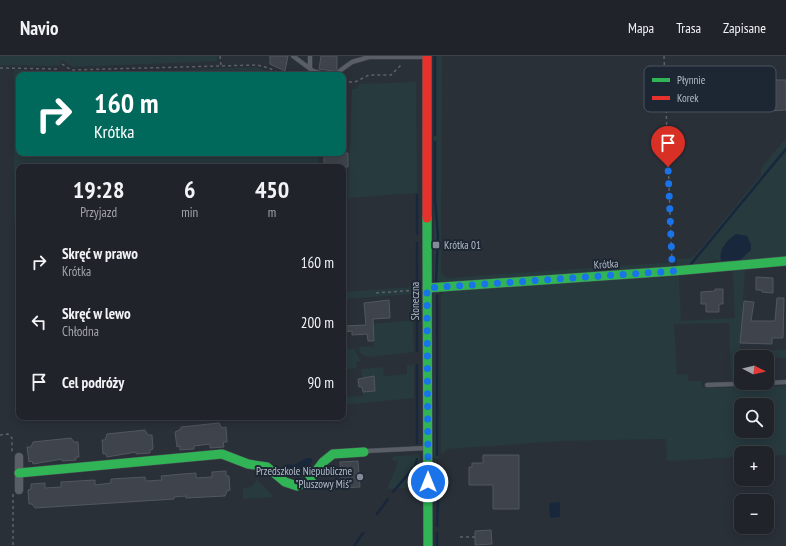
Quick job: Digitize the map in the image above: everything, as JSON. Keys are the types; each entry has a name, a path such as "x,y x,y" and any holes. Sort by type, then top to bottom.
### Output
{"street":[{"name":"Słoneczna","path":"427,56 424,289 428,448 428,546"},
{"name":"Krótka","path":"424,289 674,271 786,261"},
{"path":"19,473 222,454 231,456 248,464 266,467 287,484 297,486 303,485 309,480 333,454 364,452"},
{"path":"19,457 20,490"}],"lane":[{"path":"292,56 317,72"},
{"path":"310,56 310,68"},
{"path":"338,72 352,62 369,57 427,56"},
{"path":"774,383 786,382"},
{"path":"707,384 734,384"},
{"path":"364,452 428,448"}],"path":[{"path":"220,56 221,66"},
{"path":"664,56 664,66"},
{"path":"346,82 355,82 369,75 391,75 406,57"},
{"path":"62,64 71,70 257,65 269,68 276,72"},
{"path":"0,68 57,69"},
{"path":"666,112 674,271"},
{"path":"376,293 424,289"},
{"path":"0,434 8,434 12,438"},
{"path":"460,537 475,536"}],"green space":[{"path":"0,56 217,56 217,61 73,67 62,60 59,66 0,65"},
{"path":"434,56 442,56 441,273 447,278 660,263 671,263 670,269 434,283 434,249 439,249 439,241 434,241"},
{"path":"256,67 269,72 135,72"},
{"path":"14,70 61,71 16,72 16,156 319,156 319,164 16,164 16,219 14,219"},
{"path":"416,82 417,193 348,198 352,89 357,89 360,84"},
{"path":"786,138 786,257 719,264 718,260 677,268 677,259 690,258 695,255 761,175 761,168"},
{"path":"745,269 740,350 734,350 734,380 731,380 729,323 674,324 677,375 688,374 688,381 701,381 702,388 734,387 734,390 774,390 774,386 786,386 786,455 774,456 774,446 734,446 734,457 667,461 666,439 561,441 448,449 441,454 441,299 443,291 679,276 681,321 735,318 733,270"},
{"path":"413,287 413,294 346,299 346,292"},
{"path":"439,291 439,458 434,458 433,297 435,292"},
{"path":"413,320 414,352 368,357 361,354 359,349 360,347 374,346 374,330 362,330 362,325"},
{"path":"346,349 354,349 361,361 357,361 356,368 346,370"},
{"path":"774,350 786,350 786,358 774,358"},
{"path":"414,365 414,398 346,405 346,397 363,396 363,392 375,391 374,377 362,377 361,370 383,367 384,376 407,374 407,366"},
{"path":"419,455 421,463 420,487 387,489 398,462 392,460 394,456"},
{"path":"257,480 271,494 272,497 243,499 243,488 251,487"}],"water":[{"path":"736,234 747,236 751,244 751,250 740,260 721,261 720,257 722,249 729,239"},
{"path":"306,458 311,458 313,461 304,470 294,471 286,466 287,464 294,465"},
{"path":"560,502 560,517 550,518 549,503"}],"building":[{"path":"270,56 288,56 285,71 270,64"},
{"path":"321,56 337,56 337,69 333,71 319,69"},
{"path":"776,80 786,80 786,110 776,111"},
{"path":"346,153 348,153 348,167 346,167 346,164 324,164 324,156 346,156"},
{"path":"756,277 773,278 773,293 756,290"},
{"path":"715,289 723,289 723,304 719,304 719,312 706,312 706,304 701,304 701,292 715,291"},
{"path":"777,298 784,298 783,338 772,338 772,344 740,343 744,301 754,302 751,321 775,321"},
{"path":"389,300 390,318 373,319 374,341 368,341 367,334 352,335 352,331 346,332 346,326 366,325 364,303"},
{"path":"374,376 375,391 363,392 362,387 359,387 358,379"},
{"path":"219,423 222,428 226,427 227,442 223,442 224,447 210,448 210,444 194,446 194,449 180,450 180,446 177,447 175,432 181,429 181,427"},
{"path":"145,430 148,435 152,435 153,449 150,450 150,453 136,454 136,452 107,457 106,454 103,454 102,440 105,440 107,434"},
{"path":"71,438 74,442 78,442 79,457 76,457 76,460 62,461 62,459 33,464 32,461 29,462 27,447 31,447 33,442"},
{"path":"483,455 519,455 519,509 493,509 493,485 469,485 469,467 472,467 472,463 483,463"},
{"path":"358,461 360,487 342,488 340,462"},
{"path":"226,471 226,476 229,476 230,490 227,491 225,496 186,498 186,496 174,497 174,499 35,508 32,504 29,504 28,490 31,489 31,484 45,483 45,488 61,487 61,482 95,480 95,485 111,483 111,479 145,477 146,481 162,480 161,476 196,473 196,478 212,477 212,472"},
{"path":"491,530 492,544 475,545 475,531"}],"waterway":[{"path":"435,56 435,135"},
{"path":"435,142 435,199 438,236 436,283 438,282"},
{"path":"691,264 786,149"},
{"path":"417,195 417,234"},
{"path":"417,243 417,285"},
{"path":"417,293 417,304"},
{"path":"437,295 437,455"},
{"path":"417,315 417,351"},
{"path":"417,365 417,443"},
{"path":"393,492 415,466 417,459"},
{"path":"437,464 438,487"},
{"path":"377,514 388,499"},
{"path":"437,526 438,501"},
{"path":"354,546 363,533"},
{"path":"437,533 437,546"}],"traffic: fast":[{"path":"427,218 428,546"},
{"path":"427,288 674,271 786,261"},
{"path":"19,473 222,454 248,464 267,467 285,482 297,486 308,482 323,462 333,454 364,452"}],"traffic: jam":[{"path":"427,56 427,218"}],"place":[{"name":"Krótka 01","path":"436,245"},
{"name":"Przedszkole Niepubliczne \"Pluszowy Miś\"","path":"360,477"}],"route":[{"path":"428,482 427,288 674,271 672,262 668,167"}]}
